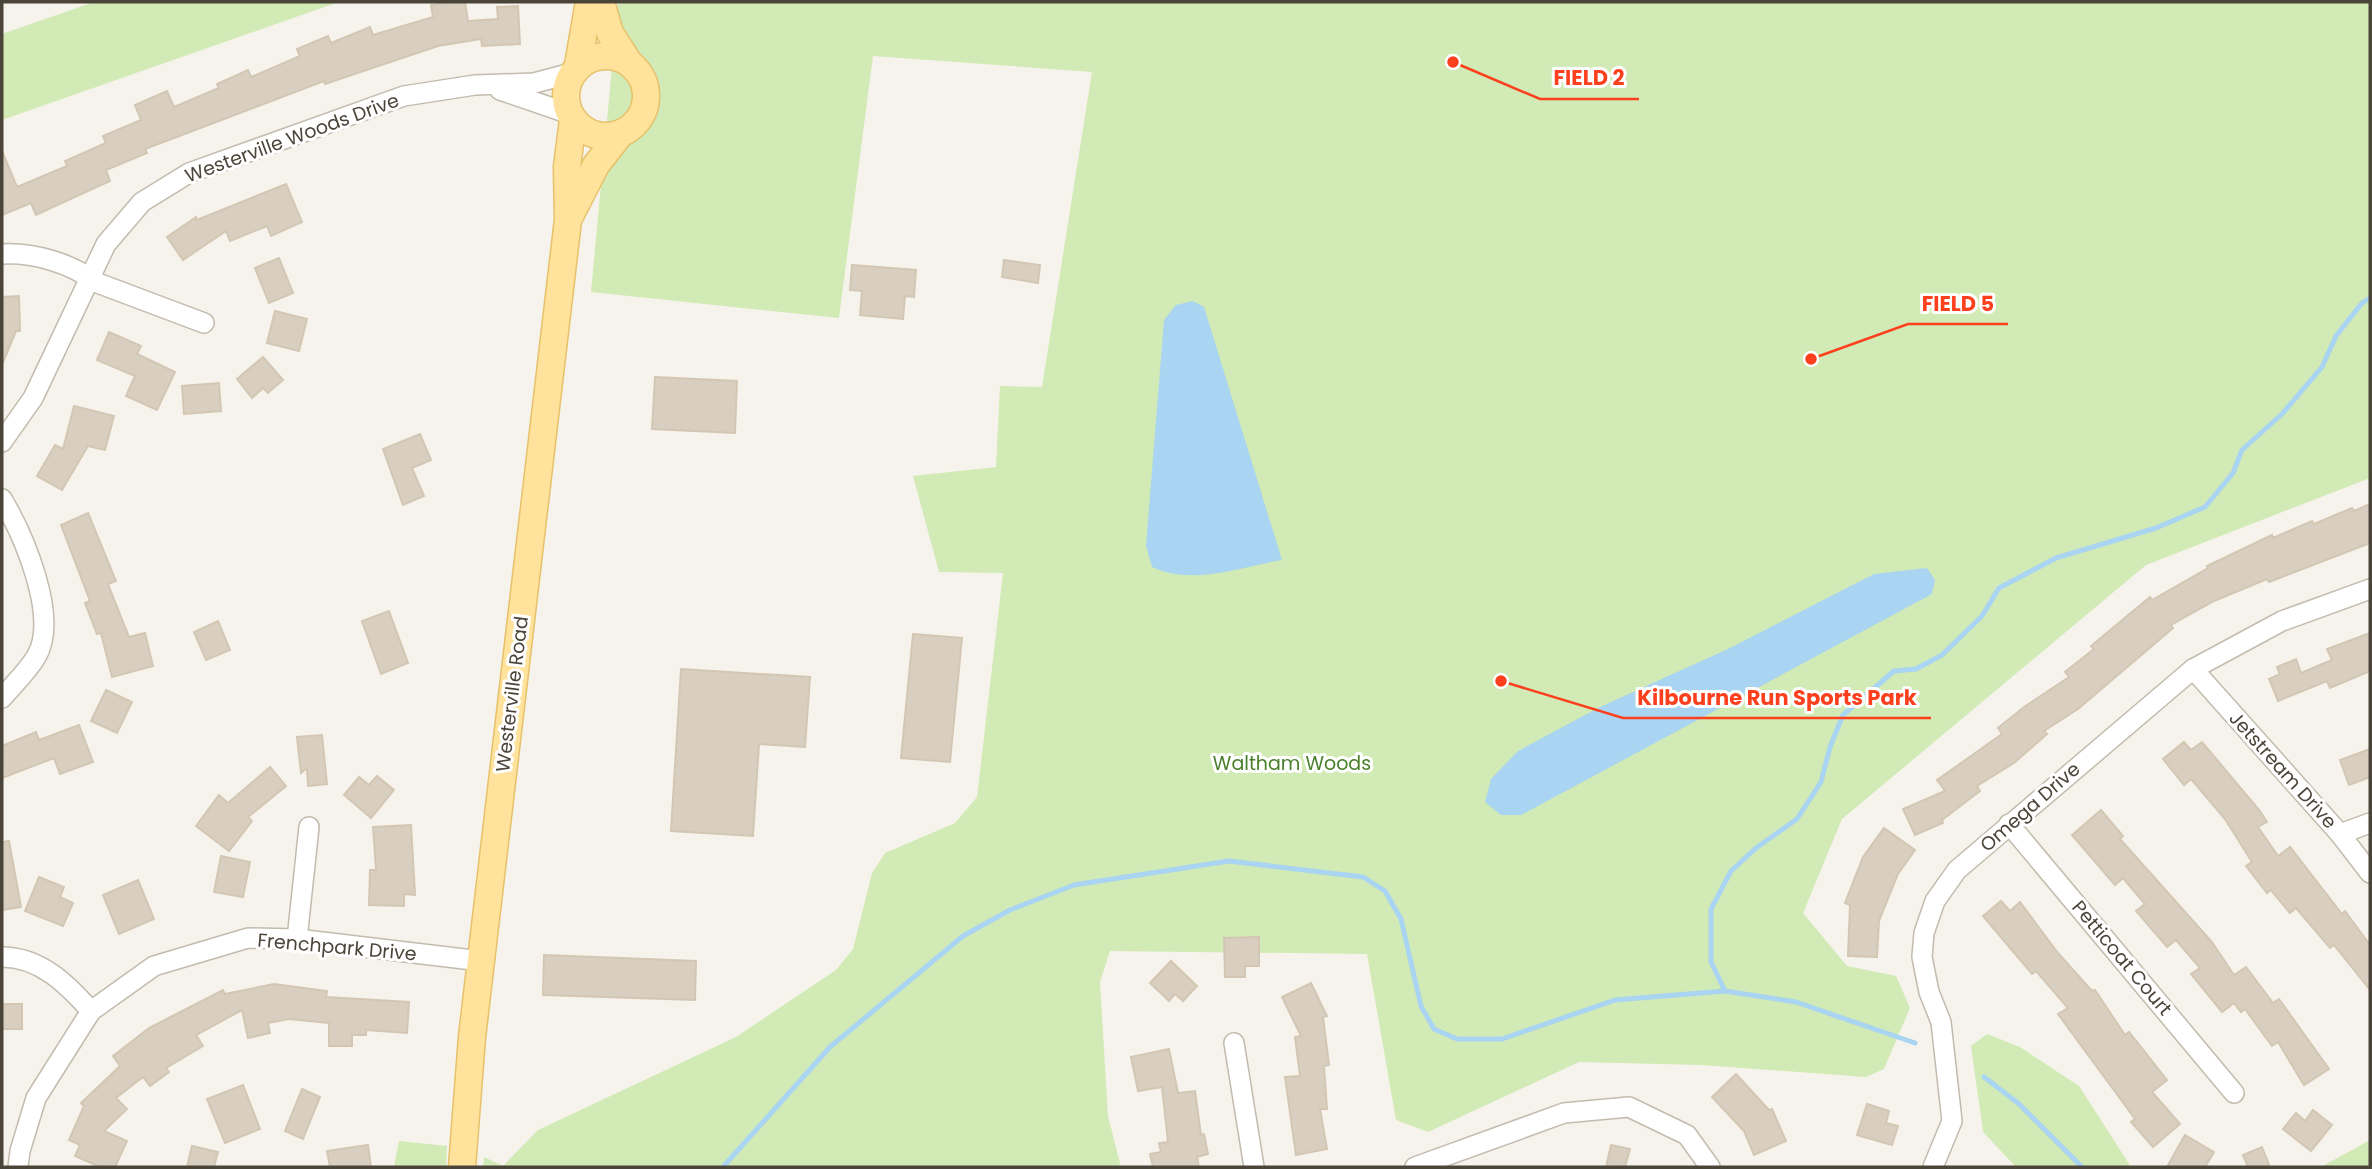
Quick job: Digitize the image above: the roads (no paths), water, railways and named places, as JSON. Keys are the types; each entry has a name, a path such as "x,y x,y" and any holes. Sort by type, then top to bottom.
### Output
{"main road":[{"name":"Westerville Road","path":"462,1167 481,961 568,220 567,167 571,117 565,93 575,69 589,2"},
{"name":"Westerville Road","path":"568,220 596,165 621,133 639,119 647,99 642,77 610,33 601,2"},
{"path":"575,69 602,55 628,61"},
{"path":"571,117 595,135 621,133"}],"street":[{"name":"Westerville Woods Drive","path":"2,442 33,398 106,244 142,202 189,173 404,96 475,85 534,83 575,69"},
{"name":"Westerville Woods Drive","path":"475,85 519,94 571,117"},
{"path":"2,254 54,261 204,323"},
{"path":"2,499 19,528 38,584 44,620 38,655 2,698"},
{"name":"Omega Drive","path":"1933,1167 1952,1121 1941,1022 1929,992 1922,957 1924,933 1935,901 1957,870 2193,669 2282,621 2370,589"},
{"name":"Jetstream Drive","path":"2193,669 2340,834 2370,873"},
{"path":"2340,834 2370,823"},
{"name":"Petticoat Court","path":"2009,824 2234,1093"},
{"path":"298,939 309,827"},
{"name":"Frenchpark Drive","path":"18,1167 36,1098 91,1011 154,966 248,938 298,939 481,961"},
{"path":"2,957 36,964 67,983 91,1011"},
{"path":"1234,1043 1254,1167"},
{"path":"1415,1167 1564,1113 1629,1107 1687,1135 1710,1167"}],"water":[{"path":"1193,301 1204,307 1282,560 1216,573 1183,575 1152,567 1146,546 1164,320 1176,305"},
{"path":"1927,568 1935,580 1932,594 1521,815 1501,815 1485,802 1491,779 1518,751 1600,707 1730,648 1874,574"}],"waterway":[{"path":"1725,991 1711,962 1711,909 1731,871 1756,848 1797,819 1821,782 1830,747 1843,715 1894,671 1916,669 1942,655 1982,616 1999,588 2056,558 2156,528 2205,507 2233,473 2242,450 2282,414 2322,367 2336,336 2362,303 2370,298"},
{"path":"723,1167 830,1047 963,936 1010,910 1074,885 1229,861 1363,877 1385,891 1401,919 1421,1006 1434,1029 1457,1039 1502,1039 1615,1000 1725,991 1796,1002 1915,1043"},
{"path":"1984,1077 2018,1103 2082,1167"}],"place":[{"name":"FIELD 2","path":"1453,62"},
{"name":"FIELD 5","path":"1811,359"},
{"name":"Kilbourne Run Sports Park","path":"1501,681"}],"park label":[{"name":"Waltham Woods","path":"1292,763"}]}
